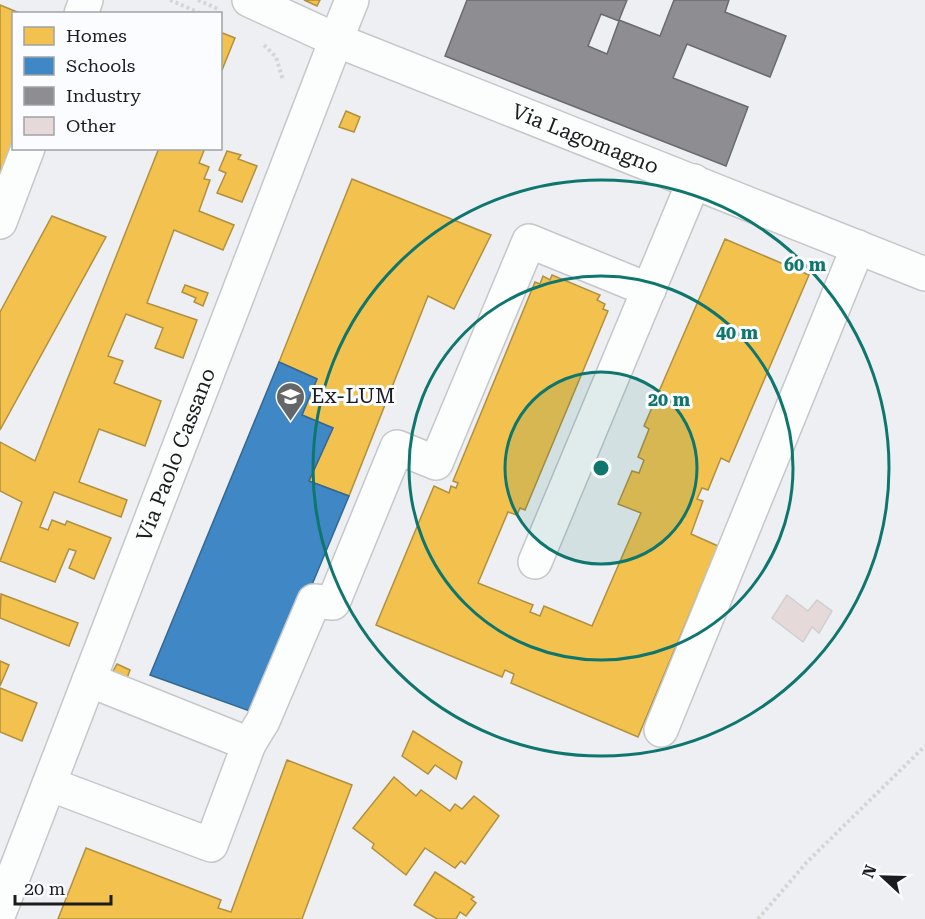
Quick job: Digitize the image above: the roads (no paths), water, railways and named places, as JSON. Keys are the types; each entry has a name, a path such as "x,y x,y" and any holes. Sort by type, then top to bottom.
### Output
{"street":[{"name":"Via Lagomagno","path":"249,0 336,40 694,180 925,274"},
{"name":"Via Paolo Cassano","path":"0,911 352,0"},
{"path":"0,222 27,150"},
{"path":"535,562 694,180"},
{"path":"49,784 211,845 249,744 263,721 314,601 333,603 397,447 436,463 529,241 649,290"},
{"path":"661,730 858,247"},
{"path":"89,680 249,744"}],"place":[{"name":"Ex-LUM","path":"290,422"}]}
